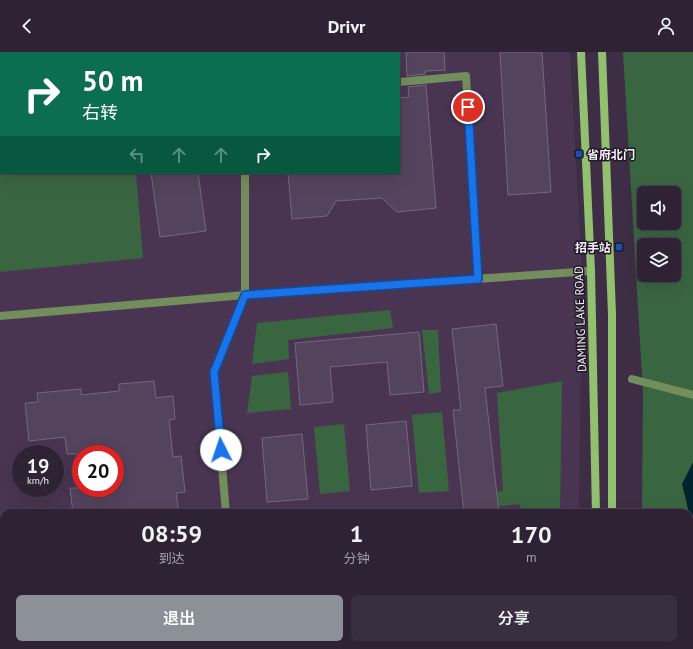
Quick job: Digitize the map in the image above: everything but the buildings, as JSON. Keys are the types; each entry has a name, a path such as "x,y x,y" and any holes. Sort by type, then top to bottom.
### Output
{"main road":[{"name":"DAMING LAKE ROAD","path":"581,52 591,271 596,509"},
{"path":"602,52 612,314 612,509"}],"lane":[{"path":"400,82 466,76 478,279"},
{"path":"226,509 214,372 245,295 245,174"},
{"path":"0,316 245,295 591,271"},
{"path":"632,379 693,395"}],"shaded area":[{"path":"400,52 570,52 582,272 579,509 0,509 0,174 400,174"}],"green space":[{"path":"623,52 693,52 693,509 642,509 643,392"},
{"path":"0,174 136,174 143,258 0,272"},
{"path":"390,310 393,328 288,340 289,359 252,364 257,323"},
{"path":"422,330 438,330 441,392 429,394"},
{"path":"288,372 291,409 247,413 252,376"},
{"path":"562,381 560,509 521,509 520,504 467,509 465,495 503,491 497,393"},
{"path":"442,412 449,491 419,493 412,415"},
{"path":"344,424 350,491 320,494 314,427"}],"water":[{"path":"693,462 693,509 688,509 682,484"}],"place":[{"name":"省府北门","path":"579,154"},
{"name":"招手站","path":"619,247"}],"route":[{"path":"221,450 214,372 245,295 478,279 468,107"}]}
